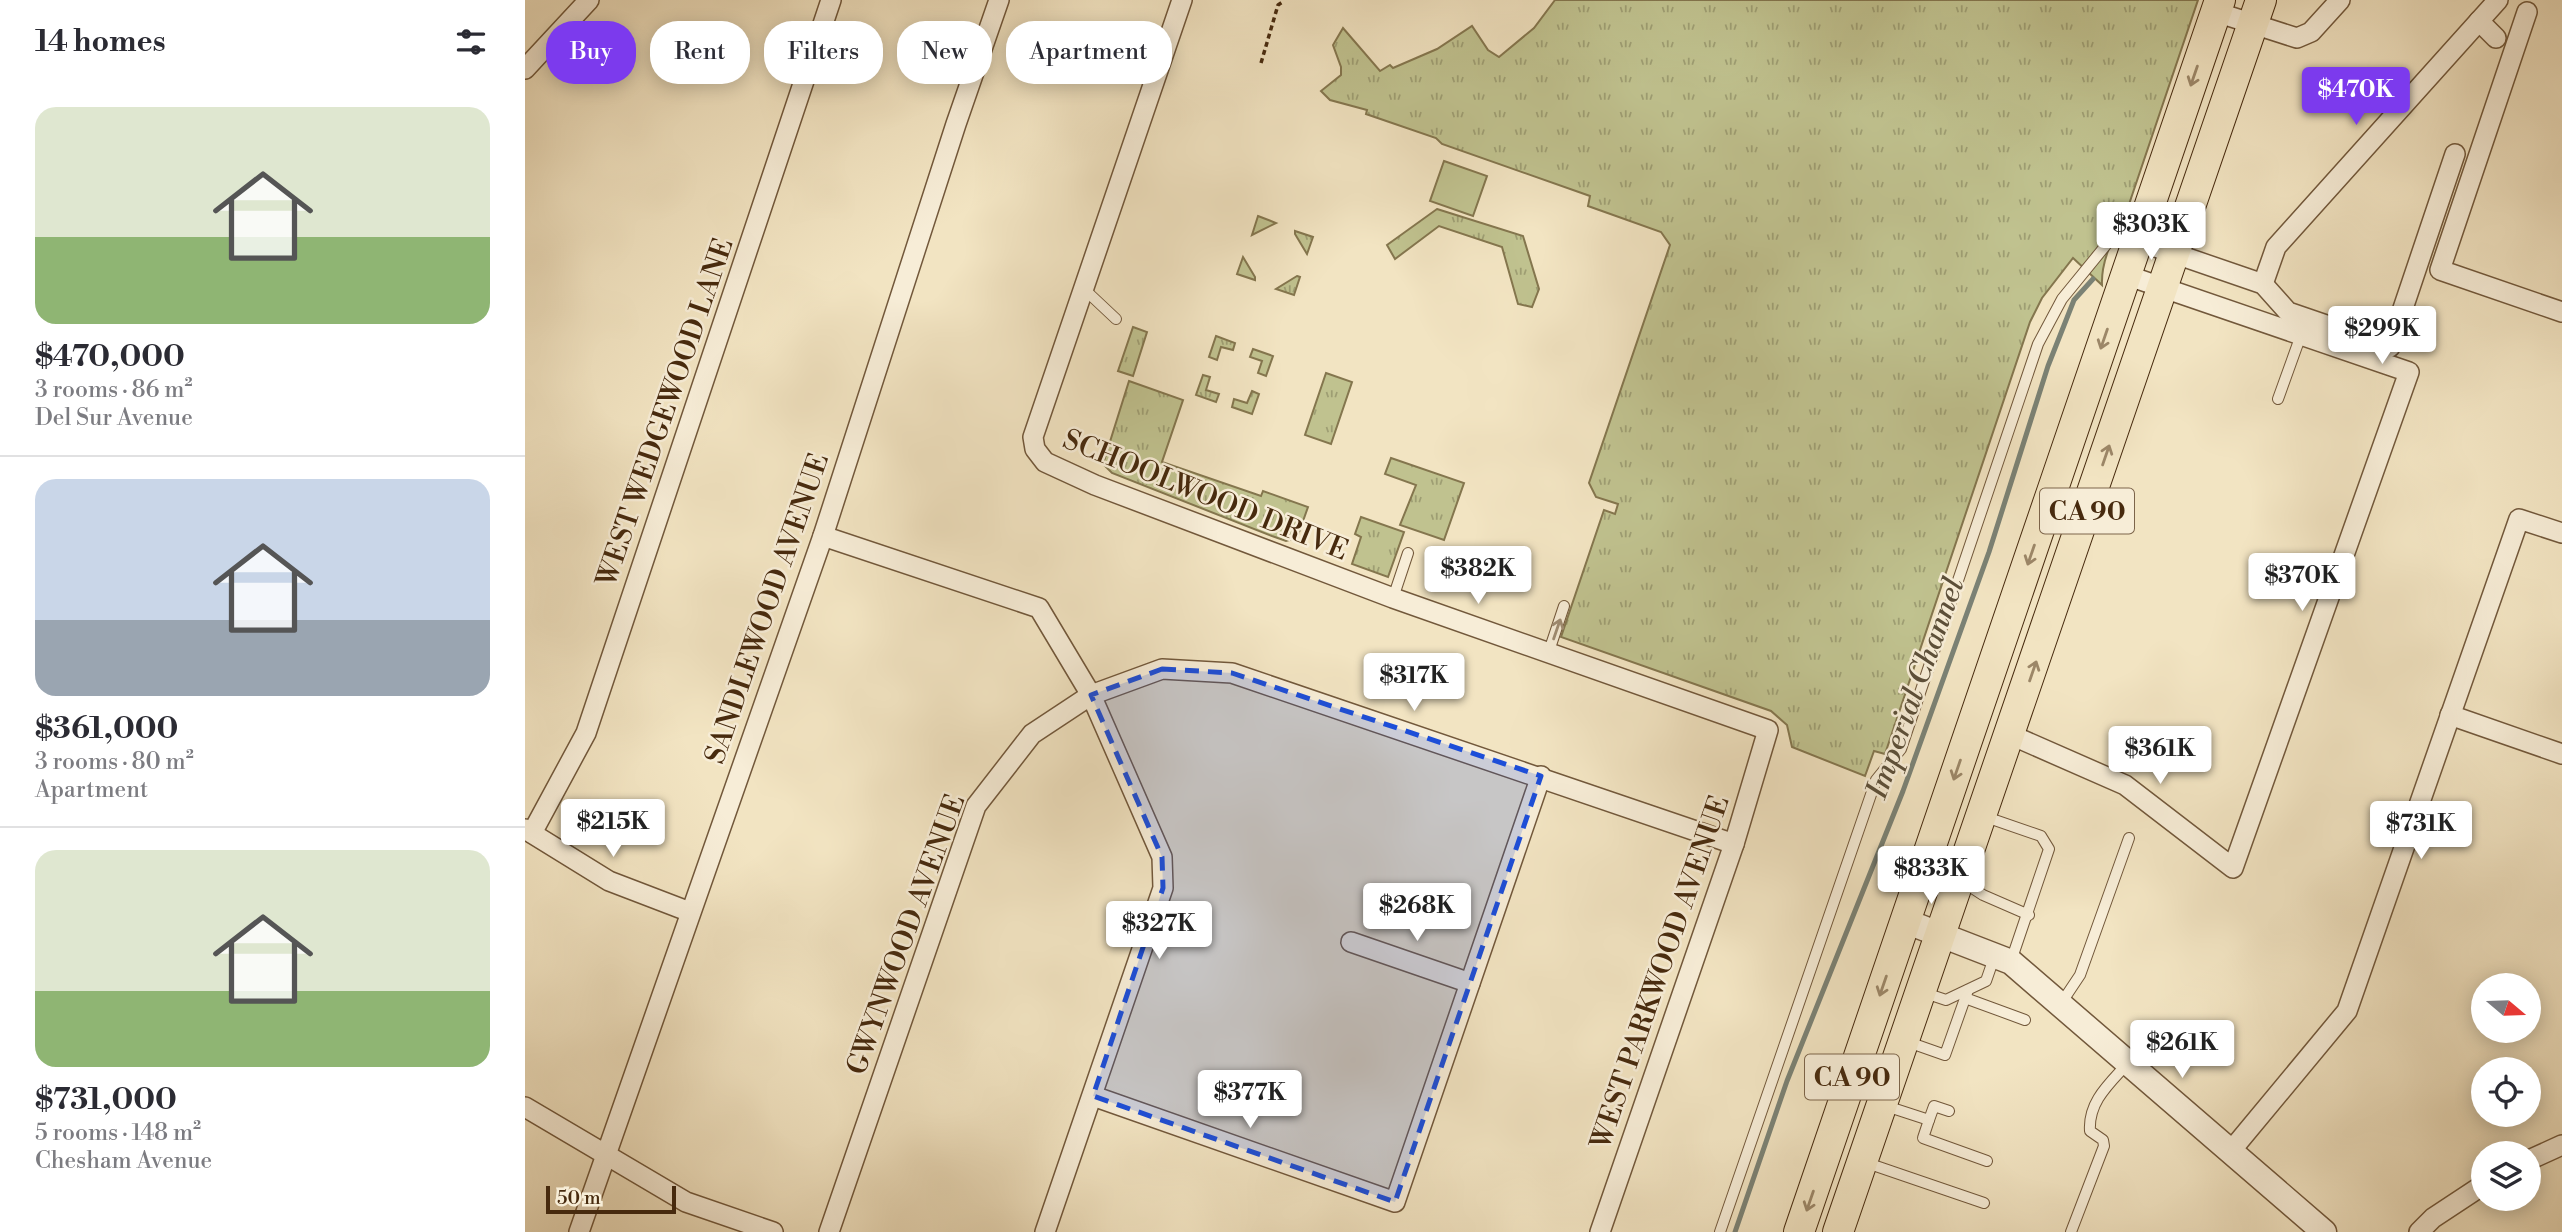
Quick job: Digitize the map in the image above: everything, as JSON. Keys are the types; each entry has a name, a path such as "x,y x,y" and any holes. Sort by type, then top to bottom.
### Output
{"main road":[{"name":"CA 90","path":"1799,1232 2218,6"},
{"name":"CA 90","path":"1838,1232 2011,735 2257,12"}],"street":[{"path":"525,69 589,0"},
{"name":"WEST WEDGEWOOD LANE","path":"528,831 586,733 831,0"},
{"name":"SANDLEWOOD AVENUE","path":"579,1232 823,536 951,137 999,0"},
{"name":"SCHOOLWOOD DRIVE","path":"1182,0 1033,437 1035,449 1041,459 1095,485 1393,598 1767,730"},
{"path":"2218,6 2257,12 2297,38 2311,32 2340,0"},
{"path":"2263,284 2276,247 2498,0"},
{"path":"2529,4 2440,270 2562,312"},
{"path":"2479,21 2496,38"},
{"path":"2138,241 2263,284 2288,312 2390,347 2455,154"},
{"path":"2011,735 2125,785 2233,868 2409,372 2126,275"},
{"path":"2230,1152 2347,1011 2519,519 2562,533"},
{"path":"823,536 1039,608 1091,695 1161,858 1163,888 1045,1232"},
{"name":"GWYNWOOD AVENUE","path":"829,1232 976,806 1032,734 1091,695 1162,669 1232,673 1541,776 1734,844"},
{"path":"2451,715 2562,754"},
{"name":"WEST PARKWOOD AVENUE","path":"1600,1232 1734,844 1767,730"},
{"path":"1093,1096 1395,1202 1541,776"},
{"path":"528,831 609,881 690,912"},
{"path":"1905,921 2003,958 2324,1232"},
{"path":"1351,942 1470,983"},
{"path":"525,1107 686,1202 773,1232"},
{"path":"2541,1155 2562,1145"},
{"path":"2419,1232 2433,1218 2471,1193"}],"lane":[{"path":"1720,1232 1876,780 1901,749 2038,344 2062,299 2115,234 2138,241"},
{"path":"1083,288 1116,319"},
{"path":"2278,399 2301,335"},
{"path":"1393,598 1408,553"},
{"path":"2260,573 2329,597"},
{"path":"1549,651 1564,606"},
{"path":"1921,992 1946,1000 1967,994 1986,981 2029,915 2049,849 2041,836 1982,815"},
{"path":"2060,1005 2080,975 2129,838"},
{"path":"1960,880 1983,895 2029,915"},
{"path":"1967,994 2025,1020"},
{"path":"1904,1041 1945,1055 1967,994"},
{"path":"2071,1232 2104,1146 2103,1140 2090,1132 2091,1113 2099,1095 2127,1063"},
{"path":"1882,1105 1929,1120"},
{"path":"1949,1111 1934,1106 1923,1138 1987,1161"},
{"path":"1863,1161 1984,1203"}],"path":[{"path":"1261,63 1278,5 1284,1"}],"highlighted area":[{"path":"1162,669 1232,673 1541,776 1395,1202 1093,1096 1163,888 1162,857 1091,695"}],"green space":[{"path":"1555,0 2198,0 2123,222 2108,251 2102,285 2073,258 2042,298 2030,322 1885,754 1874,751 1865,776 1792,747 1787,725 1771,711 1561,637 1604,510 1615,514 1618,504 1596,497 1589,483 1670,245 1661,232 1588,206 1590,196 1442,144 1436,138 1366,114 1367,110 1330,100 1321,91 1341,75 1333,45 1343,28 1380,71 1437,49 1472,26 1488,50 1499,57 1534,28"},
{"path":"1444,161 1487,176 1473,216 1430,201"},
{"path":"1437,209 1523,236 1539,289 1532,307 1518,304 1502,247 1439,226 1395,259 1387,245"},
{"path":"1258,216 1276,223 1252,235"},
{"path":"1295,231 1313,237 1307,254 1295,234"},
{"path":"1243,257 1255,277 1255,280 1237,274"},
{"path":"1297,276 1300,277 1294,295 1276,289"},
{"path":"1133,327 1147,332 1133,376 1118,371"},
{"path":"1216,336 1235,343 1233,350 1221,347 1217,360 1209,357"},
{"path":"1253,349 1273,356 1266,376 1258,373 1262,361 1250,357"},
{"path":"1326,373 1352,382 1331,444 1305,435"},
{"path":"1203,375 1210,377 1206,390 1219,394 1216,402 1196,395"},
{"path":"1129,381 1183,400 1162,462 1261,496 1263,491 1308,507 1297,538 1286,541 1112,473 1103,464"},
{"path":"1252,391 1259,394 1252,414 1232,407 1234,399 1247,403"},
{"path":"1391,458 1464,483 1444,540 1400,525 1416,485 1385,474"},
{"path":"1361,517 1404,532 1388,577 1352,564 1361,537 1355,534"}],"waterway":[{"name":"Imperial Channel","path":"1735,1232 1787,1081 1903,791 1989,552 2048,366 2074,300 2093,279"}]}
